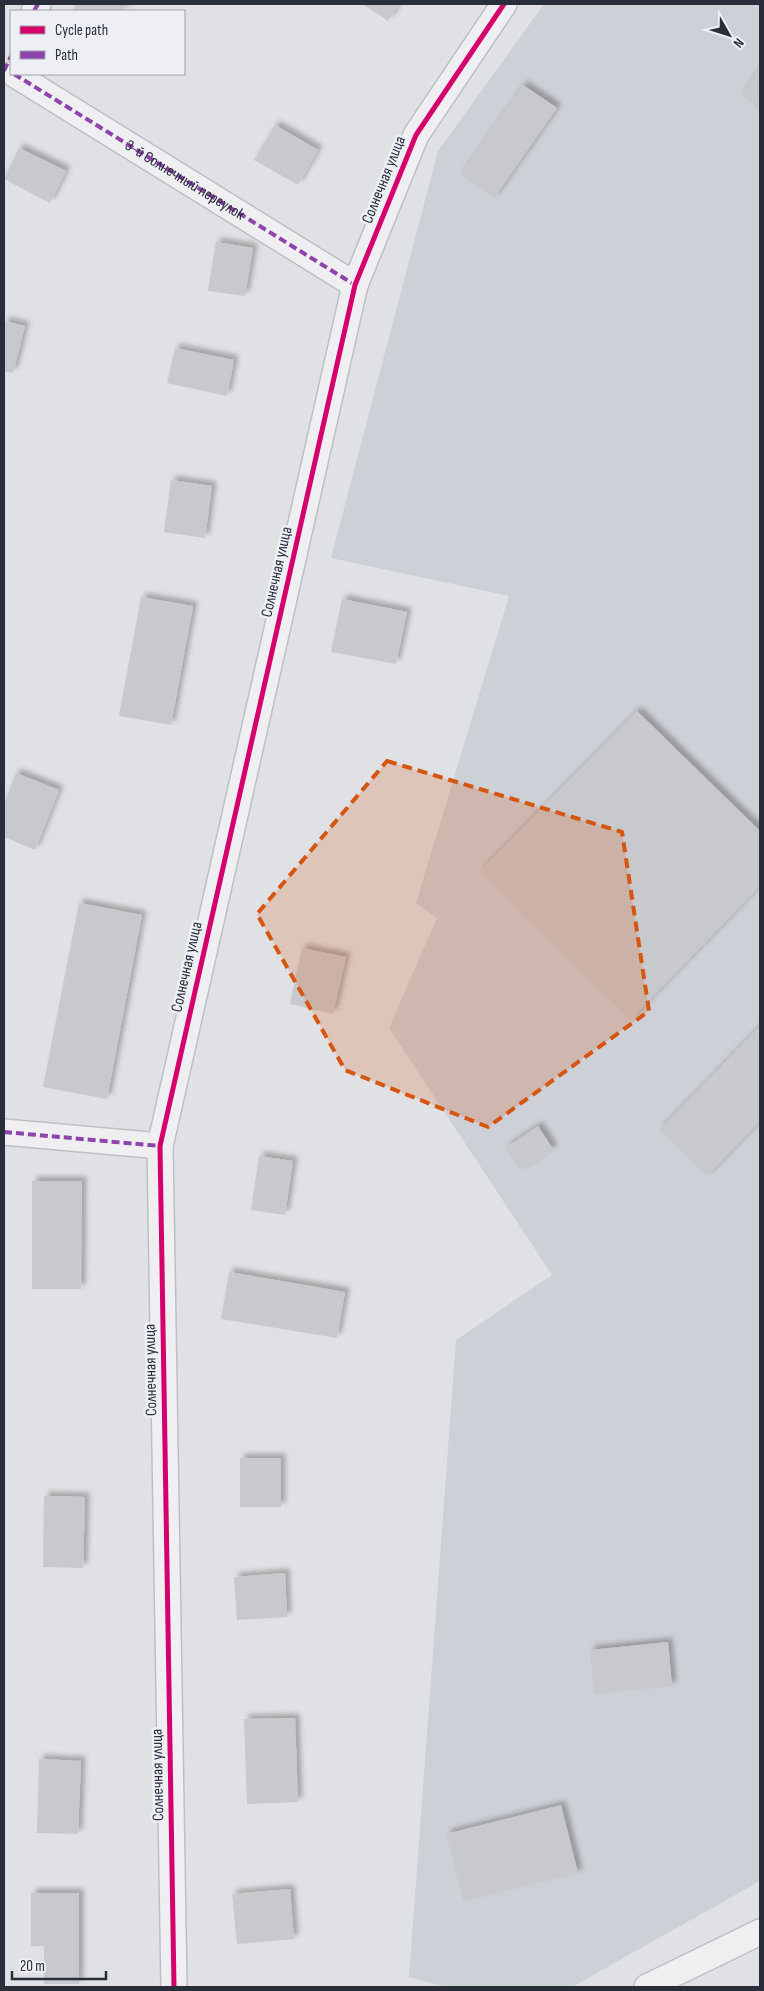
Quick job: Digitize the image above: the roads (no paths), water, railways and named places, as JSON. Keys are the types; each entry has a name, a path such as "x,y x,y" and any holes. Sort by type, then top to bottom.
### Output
{"street":[{"name":"Солнечная улица","path":"174,1987 160,1146 355,285 416,135 504,4"},
{"name":"3-й Солнечный переулок","path":"19,75 355,285"},
{"path":"4,1132 160,1146"},
{"path":"647,1987 760,1932"}]}
